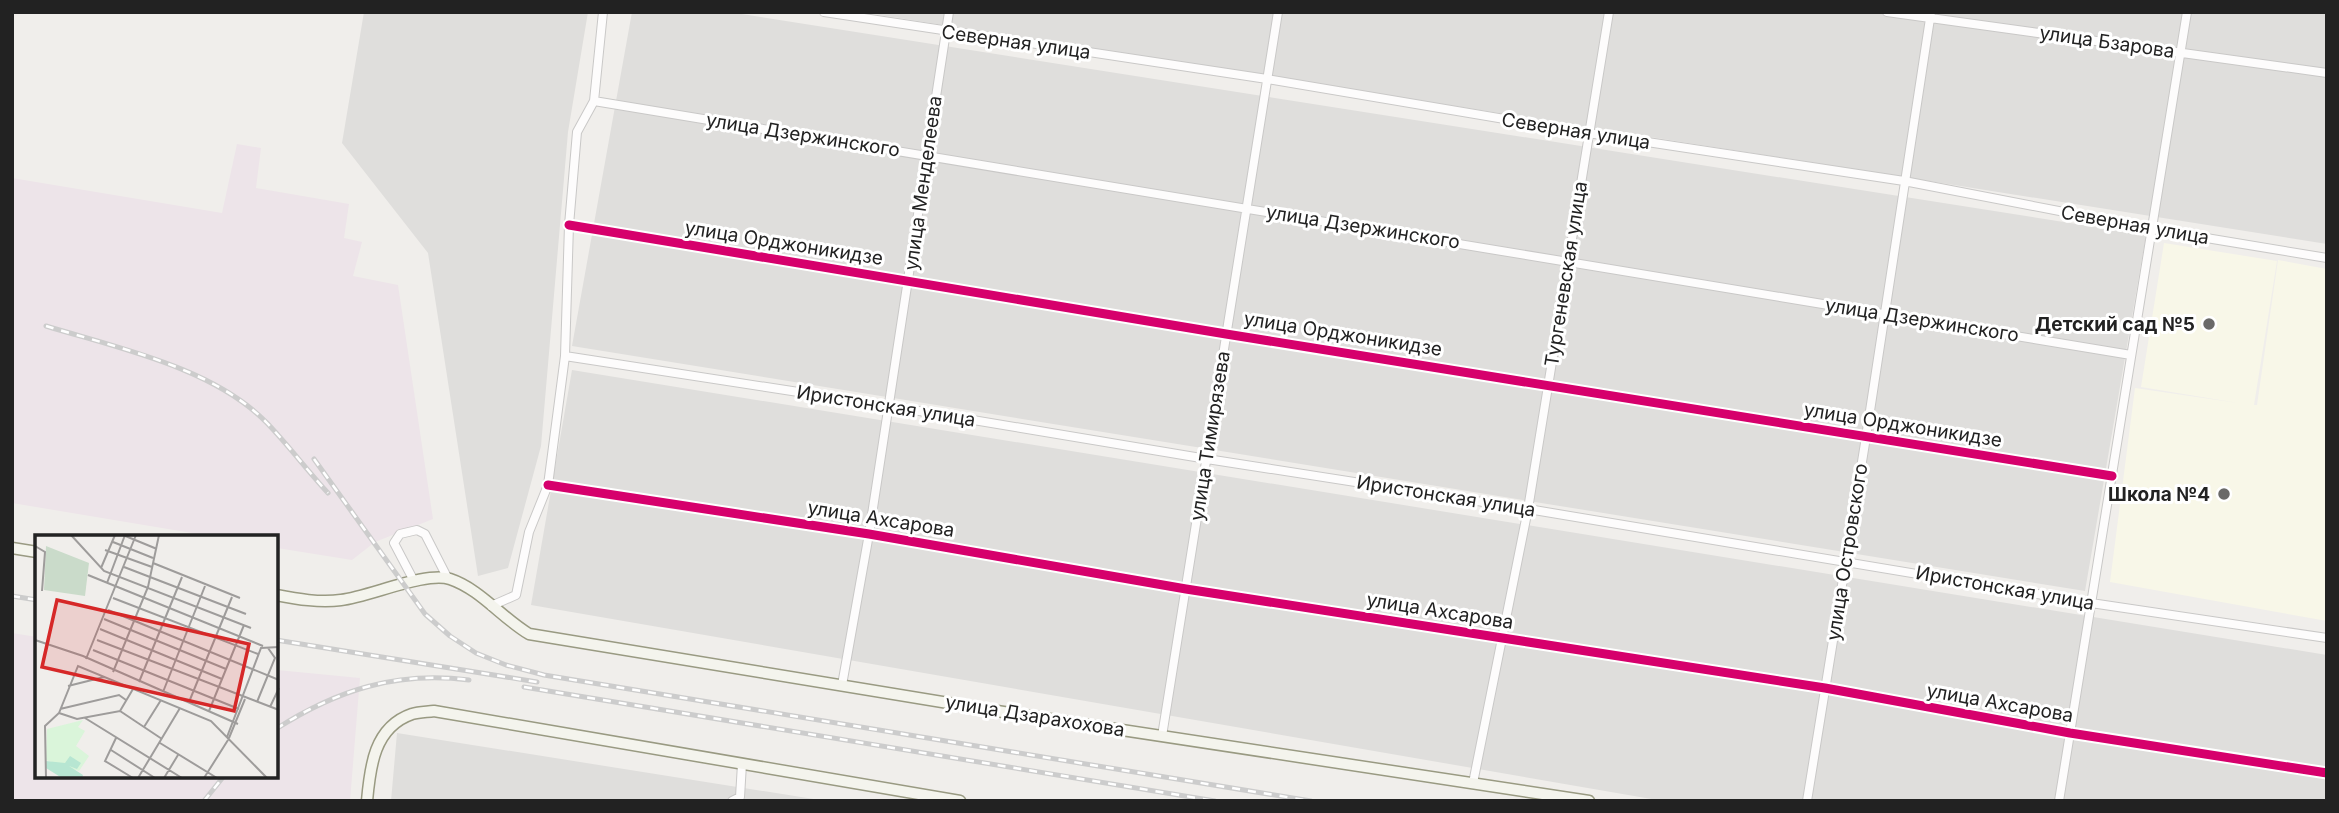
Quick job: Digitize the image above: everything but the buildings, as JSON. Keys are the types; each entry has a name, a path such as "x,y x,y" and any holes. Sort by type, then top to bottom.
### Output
{"street":[{"path":"491,606 516,595 529,532 548,485 565,356 569,225 578,132 594,101 603,12"},
{"name":"Северная улица","path":"824,12 1267,79 1588,134 1904,181 2152,229 2327,258"},
{"name":"улица Менделеева","path":"842,685 869,534 949,12"},
{"name":"улица Тимирязева","path":"1162,736 1278,12"},
{"name":"Тургеневская улица","path":"1473,783 1528,509 1609,12"},
{"name":"улица Бзарова","path":"1887,12 1930,15 2327,72"},
{"path":"2059,801 2187,12"},
{"name":"улица Островского","path":"1807,801 1930,15"},
{"name":"улица Дзержинского","path":"594,101 2131,355"},
{"name":"улица Орджоникидзе","path":"569,225 2112,476"},
{"name":"Иристонская улица","path":"565,356 1528,509 2091,604 2327,638"},
{"name":"улица Ахсарова","path":"548,485 869,534 1186,589 1825,688 2070,733 2327,773"},
{"path":"278,595 340,600 414,581 447,577 425,534 417,530 400,534 394,543 414,581"},
{"path":"12,548 35,552"},
{"name":"улица Дзарахохова","path":"447,577 464,584 529,634 1162,736 1590,801"},
{"path":"367,801 370,763 381,737 412,714 434,711 960,801"},
{"path":"738,800 743,764"}],"shaded area":[{"path":"364,12 588,12 568,132 541,446 508,568 478,576 428,253 342,143"},
{"path":"632,12 729,12 2146,235 2085,591 572,346"},
{"path":"861,12 2327,12 2327,244"},
{"path":"237,144 261,148 256,188 349,204 344,238 362,242 353,276 398,285 433,519 375,542 352,560 278,548 278,535 204,535 12,503 12,178 222,213"},
{"name":"Школа №4","path":"2164,243 2277,261 2254,405 2257,405 2278,260 2327,269 2327,621 2110,582 2135,388 2238,403 2141,387"},
{"path":"572,370 2327,655 2327,801 1663,801 531,605"},
{"path":"12,633 35,637 35,778 278,778 278,670 360,678 350,801 12,801"},
{"path":"397,733 826,801 391,801"}],"railway":[{"path":"46,326 164,362 220,388 267,423 328,493"},
{"path":"314,459 425,614 450,636 476,653 506,665 544,675 1311,801"},
{"path":"12,596 35,600"},
{"path":"278,640 537,682"},
{"path":"278,728 322,704 368,686 417,678 469,680"},
{"path":"524,687 1215,801"},
{"path":"204,801 222,778"}],"cycle path":[{"path":"569,225 2112,476"},
{"path":"548,485 869,534 1186,589 1825,688 2070,733 2327,773"}],"place":[{"name":"Детский сад №5","path":"2209,324"},
{"name":"Школа №4","path":"2224,494"}]}
